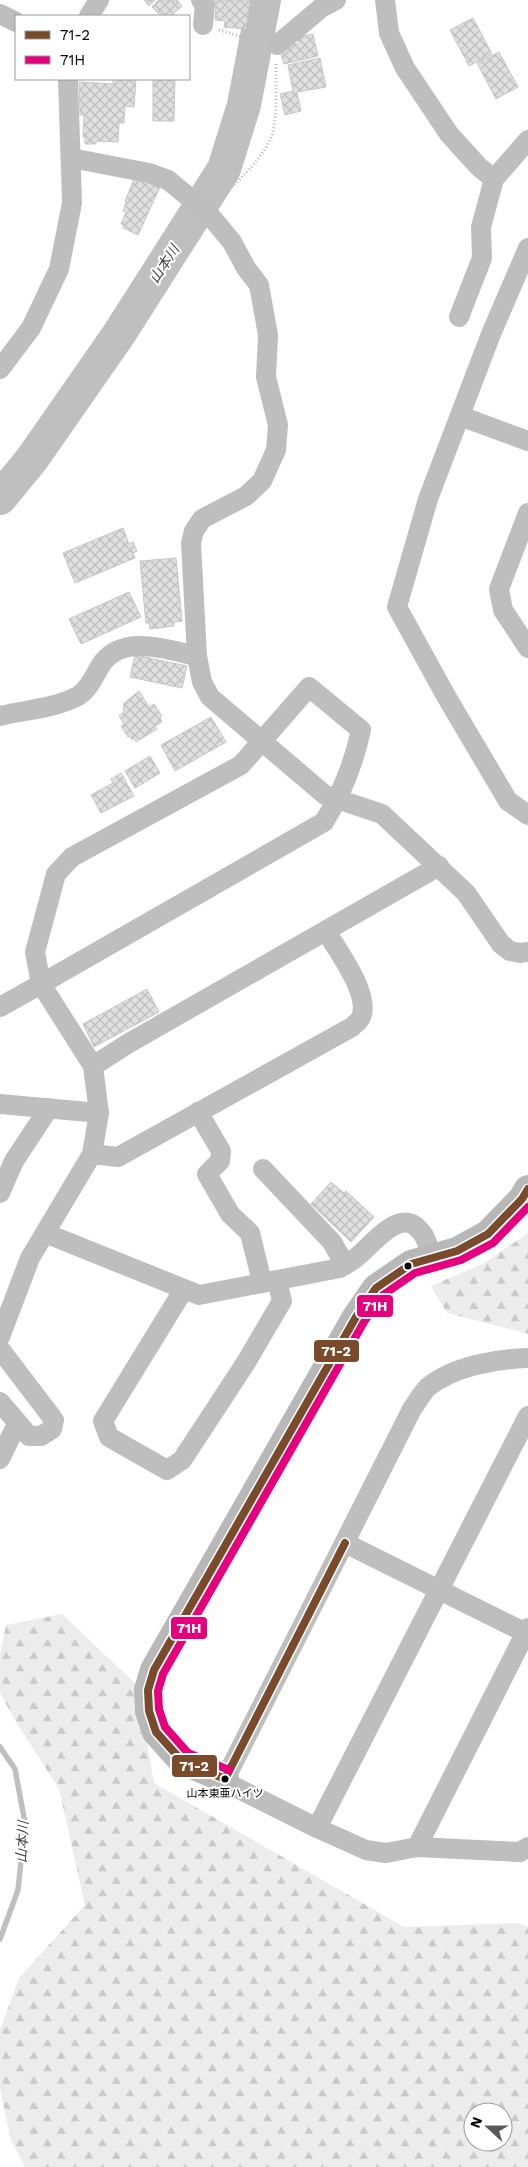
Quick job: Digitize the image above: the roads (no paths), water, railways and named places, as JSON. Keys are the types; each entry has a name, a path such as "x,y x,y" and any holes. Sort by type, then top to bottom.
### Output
{"street":[{"path":"90,15 99,0"},
{"path":"201,0 204,5 203,25"},
{"path":"277,45 321,8 336,0"},
{"path":"385,0 390,33 405,68 449,134 479,167 494,179"},
{"path":"0,14 15,22"},
{"path":"0,369 31,328 59,270 72,203 68,80"},
{"path":"459,316 482,258 481,227 494,179 528,140"},
{"path":"71,158 149,173 168,180 190,196 232,242 258,285 268,335 266,377 278,425 276,450 262,481 246,496 202,520 194,531 191,543 197,656 202,682 210,697 325,795 382,814 466,893 502,944 510,951 528,952"},
{"path":"528,248 491,334 428,499 397,607 446,696 508,801 528,815"},
{"path":"460,416 528,441"},
{"path":"528,513 499,589 503,610 528,648"},
{"path":"0,716 66,702 80,695 93,680 104,661 119,650 138,645 197,656"},
{"path":"0,1007 41,984 324,822 338,799 356,752 361,730 309,687 241,765 72,857 56,874 35,952 41,984 93,1066 99,1113 92,1154 30,1258 0,1337"},
{"path":"93,1066 129,1043 439,866"},
{"path":"92,1154 118,1157 352,1027 360,1018 363,1007 362,993 326,931"},
{"path":"0,1104 99,1113"},
{"path":"0,1193 14,1161 49,1108"},
{"path":"184,1289 103,1421 109,1437 167,1470 182,1460 245,1364 282,1301 269,1281 250,1232 230,1214 207,1174 220,1161 221,1151 198,1112"},
{"path":"263,1169 332,1242 345,1265"},
{"path":"528,1189 522,1199 488,1234 457,1251 411,1264 376,1288 356,1317 154,1670 148,1690 148,1711 156,1732 182,1761 225,1779 231,1785 366,1850 386,1853 418,1847 520,1852 528,1847"},
{"path":"45,1233 199,1295 345,1265 354,1260 387,1228 401,1223 414,1225 422,1233 432,1258"},
{"path":"0,1349 54,1420 52,1429 42,1436 28,1436 16,1424 0,1402"},
{"path":"225,1779 412,1409 428,1388 452,1373 482,1364 528,1358"},
{"path":"317,1828 528,1416"},
{"path":"0,1459 16,1424"},
{"path":"345,1543 527,1632 418,1847"}],"waterway":[{"name":"山本川","path":"0,498 32,459 119,334 224,169 244,105 264,0"},
{"name":"山本川","path":"0,1747 15,1769 25,1823 18,1890 0,1939"}],"place":[{"name":"山本東亜ハイツ","path":"225,1779"}]}
